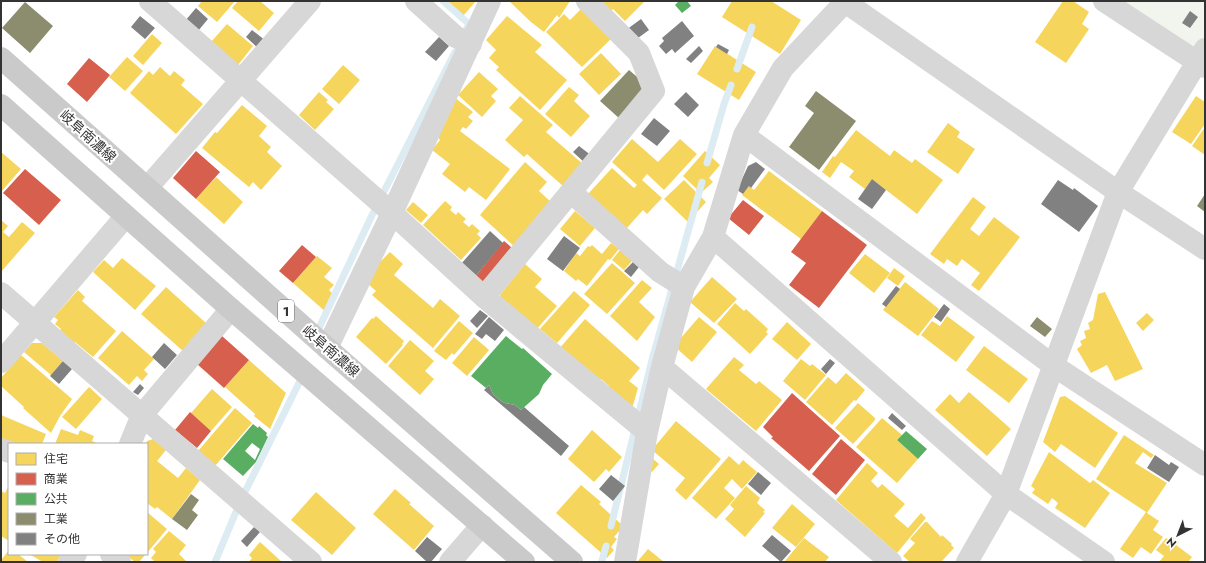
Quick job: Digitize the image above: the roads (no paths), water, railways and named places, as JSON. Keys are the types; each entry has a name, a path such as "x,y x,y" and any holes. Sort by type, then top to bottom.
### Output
{"main road":[{"name":"岐阜南濃線","path":"1,58 327,348 572,562"},
{"name":"1","path":"1,105 232,309 524,562"}],"street":[{"path":"150,1 392,213 484,297 647,432"},
{"path":"147,188 242,81 310,1"},
{"path":"416,1 456,37 471,44"},
{"path":"327,348 392,213 490,1"},
{"path":"484,297 654,91 639,54 587,1"},
{"path":"625,562 647,432 662,366 684,288 713,237 744,135 783,68 846,1 1118,192 1205,249"},
{"path":"967,562 1006,494 1118,192 1202,59 1104,1"},
{"path":"744,135 1054,366 1205,465"},
{"path":"570,192 660,272 684,288"},
{"path":"1,362 126,216"},
{"path":"713,237 1006,494 1104,562"},
{"path":"1,293 311,562"},
{"path":"130,443 142,415 232,309"},
{"path":"662,366 891,562"},
{"path":"450,562 482,525"},
{"path":"112,555 120,562"}],"waterway":[{"path":"443,1 469,24 466,30"},
{"path":"737,69 752,27"},
{"path":"319,328 373,213 455,52"},
{"path":"707,163 731,85"},
{"path":"611,526 652,360 702,182"},
{"path":"215,562 241,500 299,383"},
{"path":"602,561 606,546"}]}
